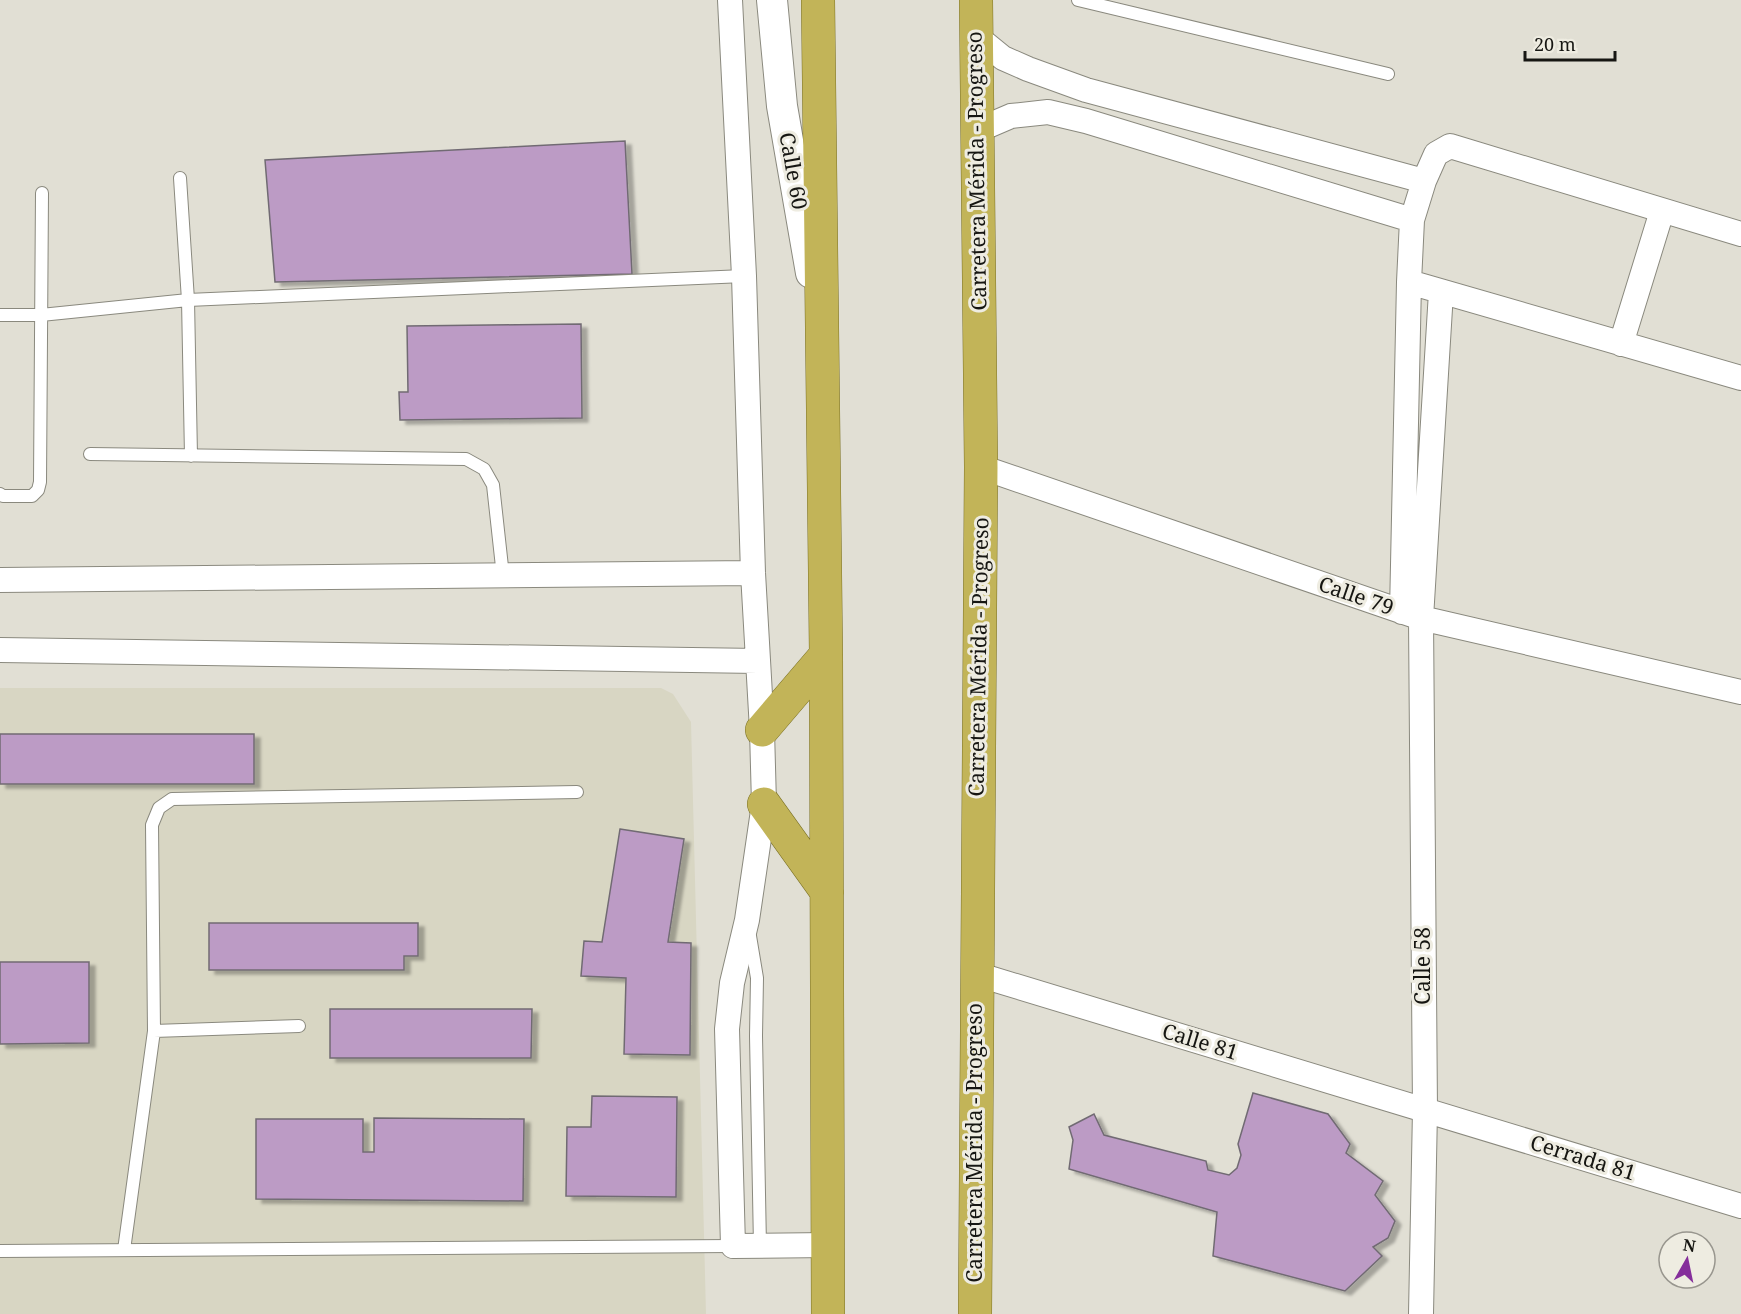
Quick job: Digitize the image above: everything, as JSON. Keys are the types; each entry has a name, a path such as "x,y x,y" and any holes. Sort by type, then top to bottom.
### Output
{"highway":[{"path":"818,0 826,655 828,1314"},
{"name":"Carretera Mérida - Progreso","path":"975,1314 981,467 976,0"},
{"path":"762,730 826,655"},
{"path":"764,804 827,892"}],"street":[{"path":"730,0 744,276 753,573 764,804 747,920 732,983 727,1029 733,1246 828,1245"},
{"name":"Calle 60","path":"772,0 782,106 822,340"},
{"path":"976,36 1003,58 1086,90 1424,181"},
{"path":"976,131 1011,116 1048,112 1086,121 1412,220"},
{"path":"1411,615 1409,282 1412,220 1424,181 1436,154 1450,146 1741,234"},
{"path":"1621,344 1662,211"},
{"path":"1409,282 1741,378"},
{"path":"1411,615 1440,292"},
{"name":"Calle 79","path":"981,467 1411,615 1741,692"},
{"path":"0,580 753,573"},
{"name":"Calle 58","path":"1411,615 1425,1110 1420,1314"},
{"path":"0,650 758,661"},
{"name":"Calle 81","path":"976,974 1425,1110"},
{"name":"Cerrada 81","path":"1425,1110 1741,1206"}],"lane":[{"path":"1078,0 1388,74"},
{"path":"180,178 188,300 191,456"},
{"path":"0,494 3,496 32,496 38,490 40,482 42,193"},
{"path":"0,315 41,315 188,300 744,276"},
{"path":"90,454 466,459 484,469 493,485 503,576"},
{"path":"124,1250 154,1031 152,825 159,808 172,799 577,792"},
{"path":"747,920 757,978 760,1246"},
{"path":"154,1031 299,1026"},
{"path":"0,1251 733,1246"}],"shaded area":[{"path":"0,688 661,688 673,694 691,722 706,1314 0,1314"}],"building":[{"path":"625,141 632,274 275,282 265,160"},
{"path":"581,324 582,418 400,420 399,392 408,392 407,326"},
{"path":"0,734 254,734 254,784 0,784"},
{"path":"620,829 684,839 668,942 691,943 690,1055 624,1054 626,978 581,976 584,941 602,942"},
{"path":"209,923 418,923 418,956 404,956 404,970 209,970"},
{"path":"0,962 89,962 89,1043 0,1044"},
{"path":"330,1009 532,1009 531,1058 330,1058"},
{"path":"1253,1093 1328,1114 1350,1144 1346,1153 1383,1181 1375,1195 1395,1221 1388,1238 1373,1247 1382,1256 1345,1291 1213,1256 1217,1212 1069,1169 1073,1140 1069,1127 1094,1114 1104,1135 1206,1161 1208,1170 1229,1175 1237,1168 1241,1155 1238,1144"},
{"path":"592,1096 677,1097 676,1197 566,1196 567,1127 591,1127"},
{"path":"374,1118 524,1119 523,1201 256,1199 256,1119 363,1119 363,1152 374,1152"}]}
